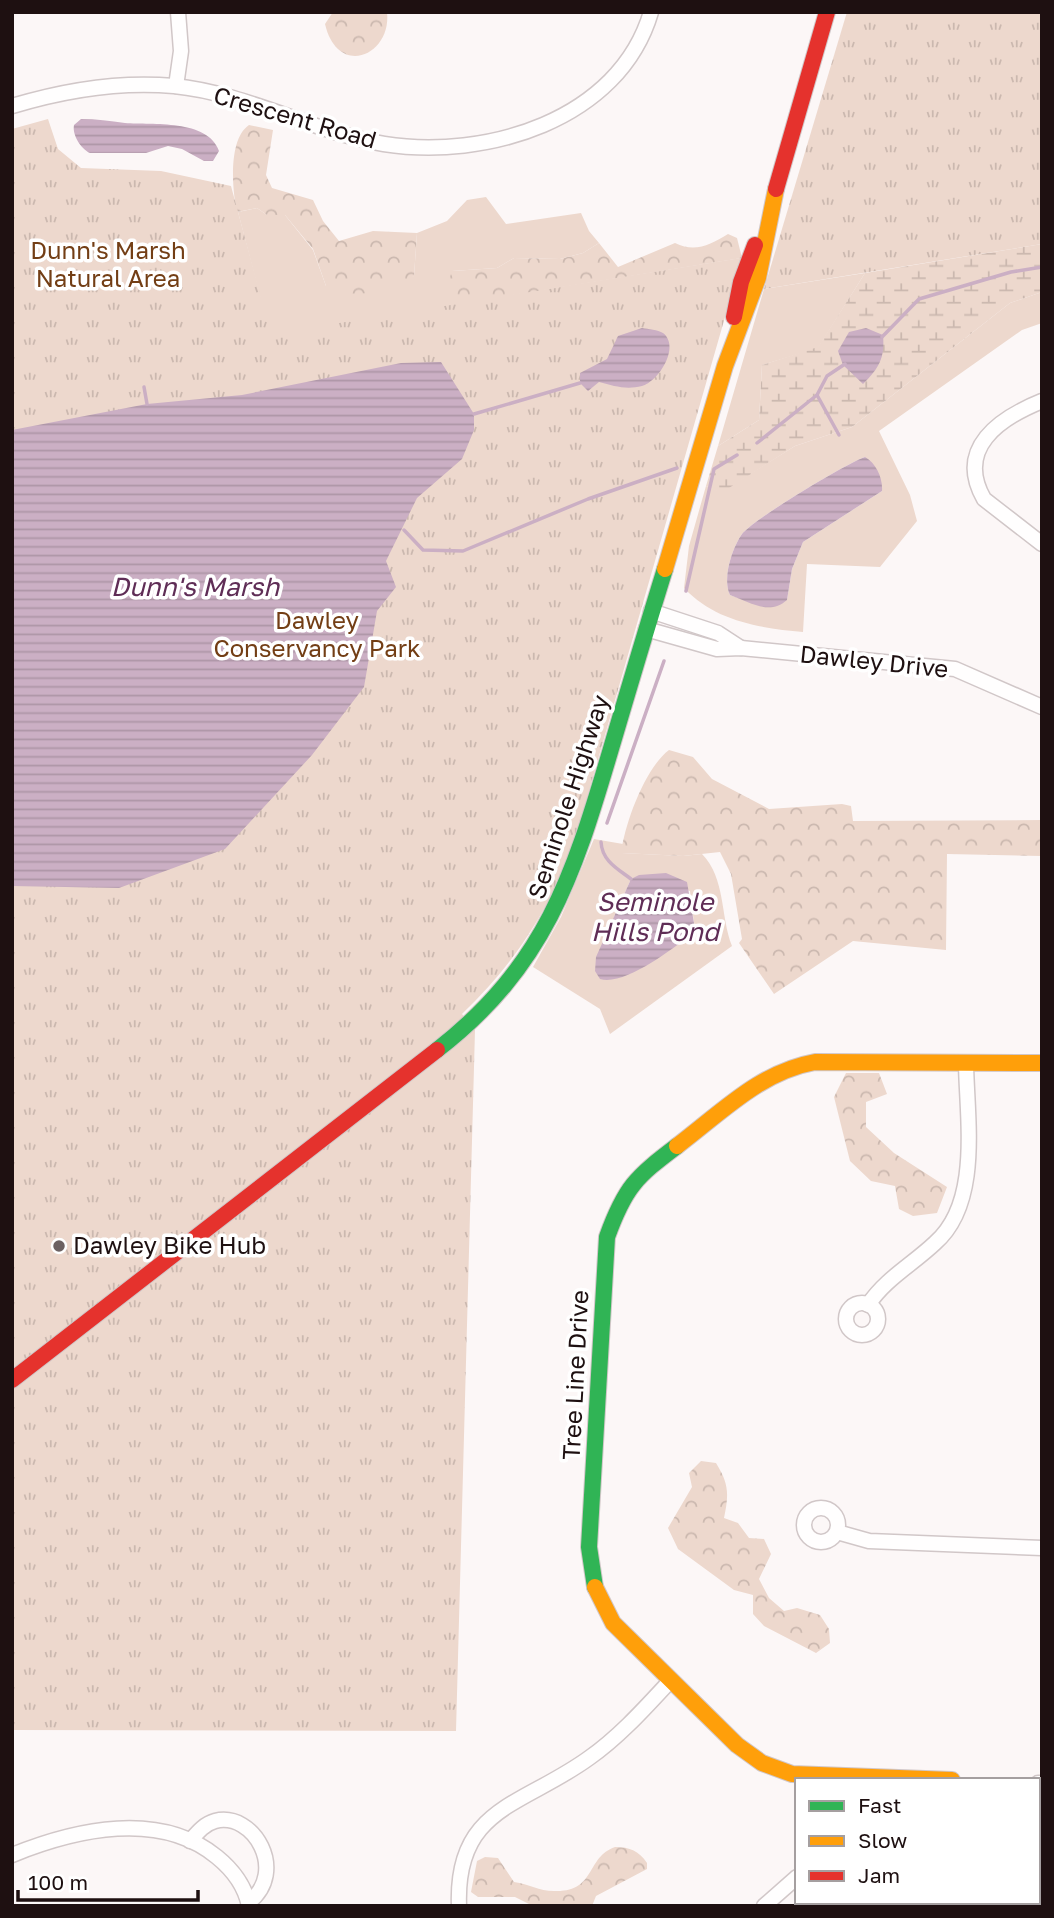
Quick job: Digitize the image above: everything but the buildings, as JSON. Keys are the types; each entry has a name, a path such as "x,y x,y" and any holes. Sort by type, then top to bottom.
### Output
{"street":[{"path":"176,86 181,51 178,12"},
{"name":"Crescent Road","path":"12,106 51,94 93,87 176,86 384,144 428,147 481,142 529,130 557,119 602,90 634,51 651,12"},
{"name":"Seminole Highway","path":"12,1380 464,1029 514,977 554,916 570,882 725,366 741,282 771,207 827,12"},
{"path":"1042,401 1006,418 989,432 982,440 975,462 979,490 984,499 1042,544"},
{"name":"Dawley Drive","path":"651,611 718,634 741,648"},
{"name":"Dawley Drive","path":"646,629 717,649 741,648 955,669 1042,707"},
{"name":"Tree Line Drive","path":"831,1778 792,1774 762,1763 670,1681 604,1610 590,1568 605,1255 615,1211 644,1171 754,1086 788,1067 815,1062 1042,1063"},
{"path":"868,1305 877,1291 936,1242 955,1220 961,1207 966,1172 966,1063"},
{"path":"836,1532 869,1541 1042,1548"},
{"path":"458,1906 461,1860 483,1825 605,1746 670,1681"},
{"path":"12,1855 34,1846 118,1828 157,1829 190,1841 226,1865 243,1886 249,1904 262,1890 267,1875 260,1843 237,1823 223,1820 208,1824 190,1841"},
{"path":"764,1906 795,1879"}],"green space":[{"path":"333,12 387,12 386,27 381,40 363,55 352,56 341,51 332,41 325,24"},
{"path":"847,12 1042,12 1042,244 764,289"},
{"name":"Dawley Conservancy Park","path":"48,119 58,149 81,168 161,171 231,186 271,334 742,258 574,843 553,892 528,935 514,956 462,1014 475,1030 456,1731 12,1730 12,129"},
{"path":"249,125 273,130 266,175 272,188 313,200 323,221 339,241 373,231 417,233 414,276 378,293 337,294 326,286 313,249 285,215 267,215 257,208 237,212 233,166 238,141"},
{"path":"486,197 506,224 581,213 589,231 599,243 583,253 560,259 514,258 497,268 452,271 452,304 742,258 728,308 12,376 270,334 238,212 257,208 267,215 285,215 313,250 326,286 414,276 417,233 447,221 467,200"},
{"path":"728,234 737,238 742,258 451,305 448,283 452,271 497,268 514,258 560,259 583,253 599,243 618,267 675,243 689,247 702,246"},
{"path":"1042,244 1042,292 1010,303 852,427 795,446 721,493 706,486 718,446 759,420 762,365 818,347 865,273"},
{"path":"865,273 818,348 762,365 759,420 718,446 764,289"},
{"path":"1042,292 1042,323 1022,330 879,431 910,495 917,521 880,567 807,564 803,632 739,621 709,608 684,588 689,546 706,486 721,492 795,446 852,427 1010,303","holes":["865,457 882,491 803,542 792,569 787,600 747,601 730,595 727,581 735,547 742,534 763,517 821,480"]},
{"path":"669,750 693,757 712,779 769,809 842,804 851,806 853,821 1042,820 1042,856 947,854 946,950 853,941 774,994 739,943 742,939 731,874 720,852 683,856 621,853 627,827 644,783 660,758"},
{"path":"594,839 623,844 622,853 683,856 702,854 710,864 719,886 732,946 610,1034 600,1009 533,967 561,917","holes":["631,879 690,891 694,923 614,917"]},
{"path":"846,1073 879,1073 887,1094 866,1102 866,1127 894,1153 947,1187 937,1213 913,1216 899,1209 895,1186 871,1181 850,1161 834,1097"},
{"path":"701,1461 716,1463 726,1483 724,1518 738,1523 749,1538 764,1539 771,1554 759,1579 769,1598 784,1611 797,1608 820,1615 829,1629 830,1643 816,1653 764,1626 753,1614 753,1595 734,1590 678,1549 668,1528 692,1487 689,1473"},
{"path":"615,1847 630,1849 641,1855 647,1863 647,1869 596,1896 592,1906 533,1906 515,1897 478,1897 471,1892 477,1861 485,1857 498,1858 514,1882 545,1890 570,1890 585,1880 599,1858"}],"water":[{"path":"81,119 164,124 192,129 213,141 219,151 213,161 204,161 182,149 168,146 146,153 90,153 80,145 74,133 74,125"},
{"path":"642,328 661,332 668,339 668,355 655,378 642,386 631,388 599,382 588,391 580,383 580,373 607,359 618,336"},
{"path":"866,328 883,335 883,350 880,362 863,384 843,365 838,351 849,332"},
{"name":"Dunn's Marsh","path":"441,362 474,414 474,430 462,459 417,498 386,561 396,587 377,611 364,687 312,755 225,849 119,888 12,886 12,430 147,404 242,395 401,363"},
{"path":"865,457 878,471 882,491 803,542 792,569 787,600 780,605 766,607 730,595 727,581 729,564 742,534 800,492"},
{"name":"Seminole Hills Pond","path":"666,873 687,882 694,923 690,936 634,972 610,980 600,979 595,971 596,957 631,879 639,875"}],"waterway":[{"path":"882,337 919,299 1011,272 1042,267"},
{"path":"757,443 817,395 827,376 845,364"},
{"path":"474,414 580,383"},
{"path":"144,387 147,404"},
{"path":"817,395 839,435"},
{"path":"686,591 714,469 737,455"},
{"path":"404,530 423,550 463,551 588,499 677,468"},
{"path":"607,823 664,661"},
{"path":"601,842 608,859 631,879"}],"traffic: fast":[{"path":"437,1050 474,1018 504,986 529,952 550,916 583,839 665,569"},
{"path":"595,1587 589,1547 607,1237 633,1184 677,1146"}],"traffic: slow":[{"path":"665,569 725,366 758,278 776,189"},
{"path":"677,1146 759,1084 795,1067 815,1062 1042,1063"},
{"path":"595,1587 613,1623 737,1745 762,1763 792,1774 899,1778"}],"traffic: jam":[{"path":"776,189 827,12"},
{"path":"734,317 741,282 755,245"},
{"path":"12,1380 437,1050"}],"place":[{"name":"Dawley Bike Hub","path":"59,1246"}],"park label":[{"name":"Dunn's Marsh Natural Area","path":"108,265"}]}
